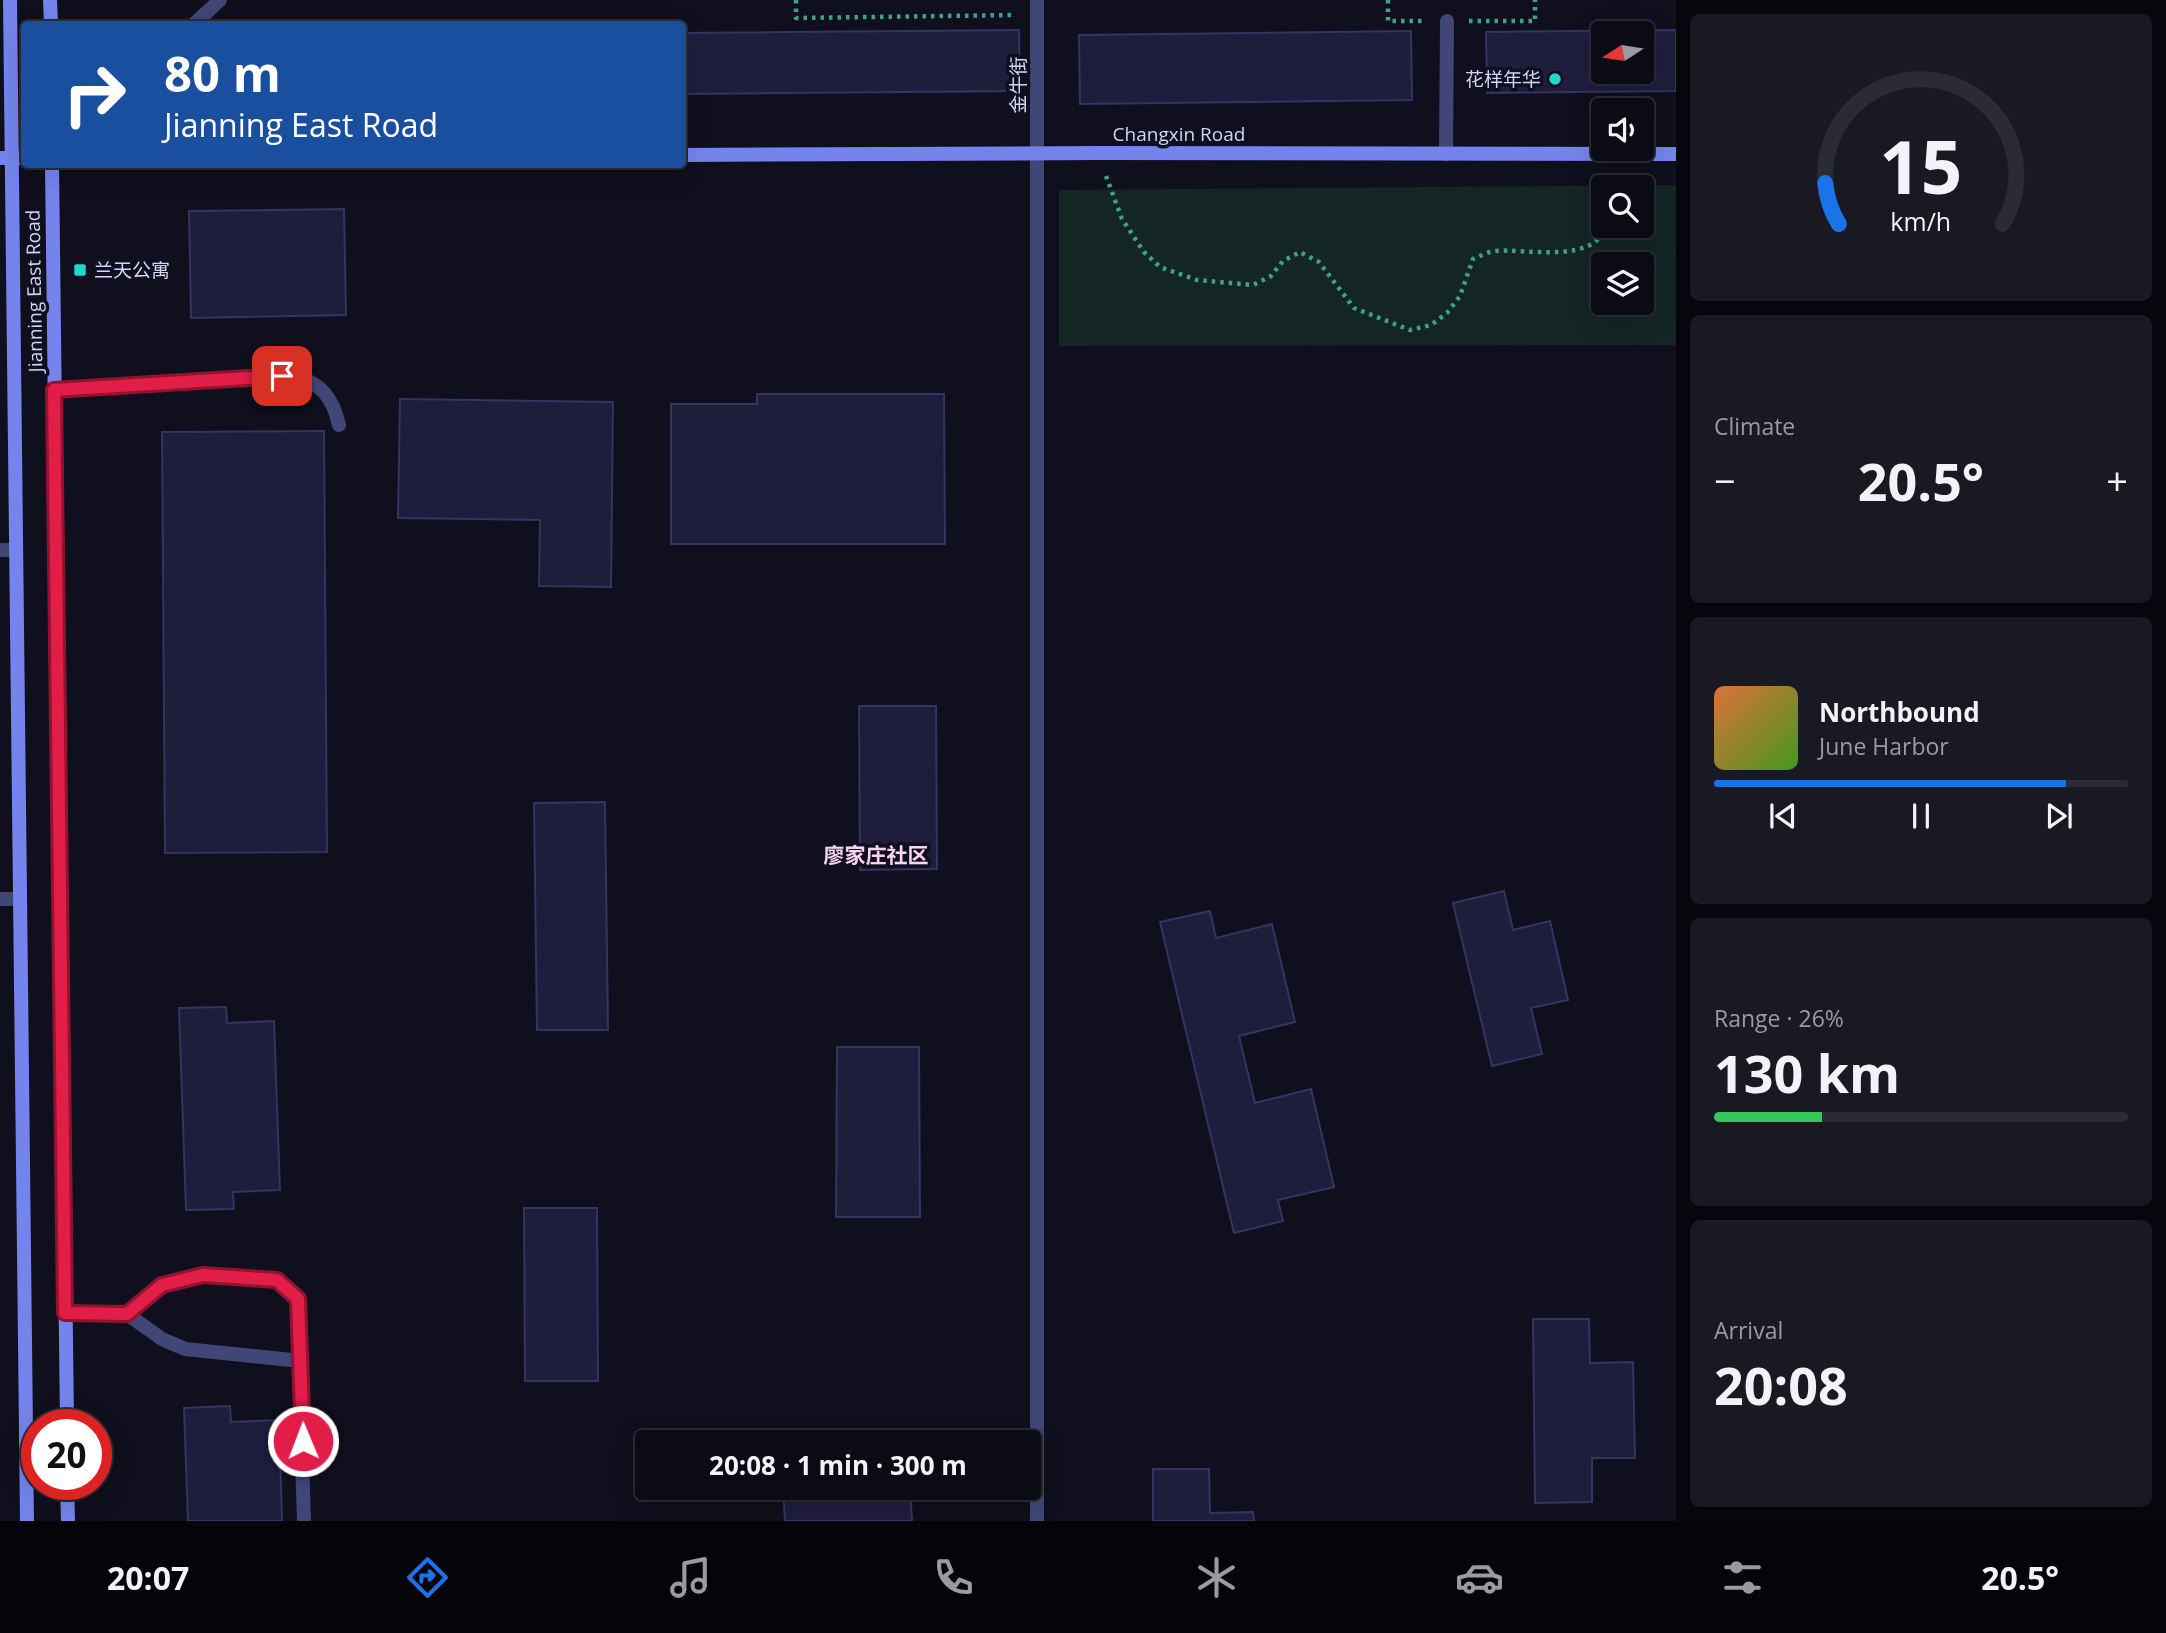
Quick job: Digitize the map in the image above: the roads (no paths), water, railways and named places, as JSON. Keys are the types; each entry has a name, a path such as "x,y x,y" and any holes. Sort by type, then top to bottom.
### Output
{"main road":[{"name":"Jianning East Road","path":"10,0 27,1521"},
{"path":"50,0 51,21"},
{"name":"Changxin Road","path":"686,155 1676,154"},
{"name":"Jianning East Road","path":"52,168 67,1409"},
{"path":"67,1500 68,1521"}],"street":[{"path":"197,21 220,0"},
{"name":"金牛街","path":"1037,8 1037,1521"},
{"path":"1446,154 1447,22"},
{"path":"54,390 295,376 318,386 329,397 339,425"},
{"path":"0,550 15,550"},
{"path":"0,899 19,899"},
{"path":"127,1314 162,1285 203,1275 277,1280 298,1299 304,1521"},
{"path":"65,1313 127,1314 162,1339 185,1349 301,1361"}],"place":[{"name":"花样年华","path":"1555,79"},
{"name":"兰天公寓","path":"80,270"}],"district":[{"name":"廖家庄社区","path":"876,855"}]}
